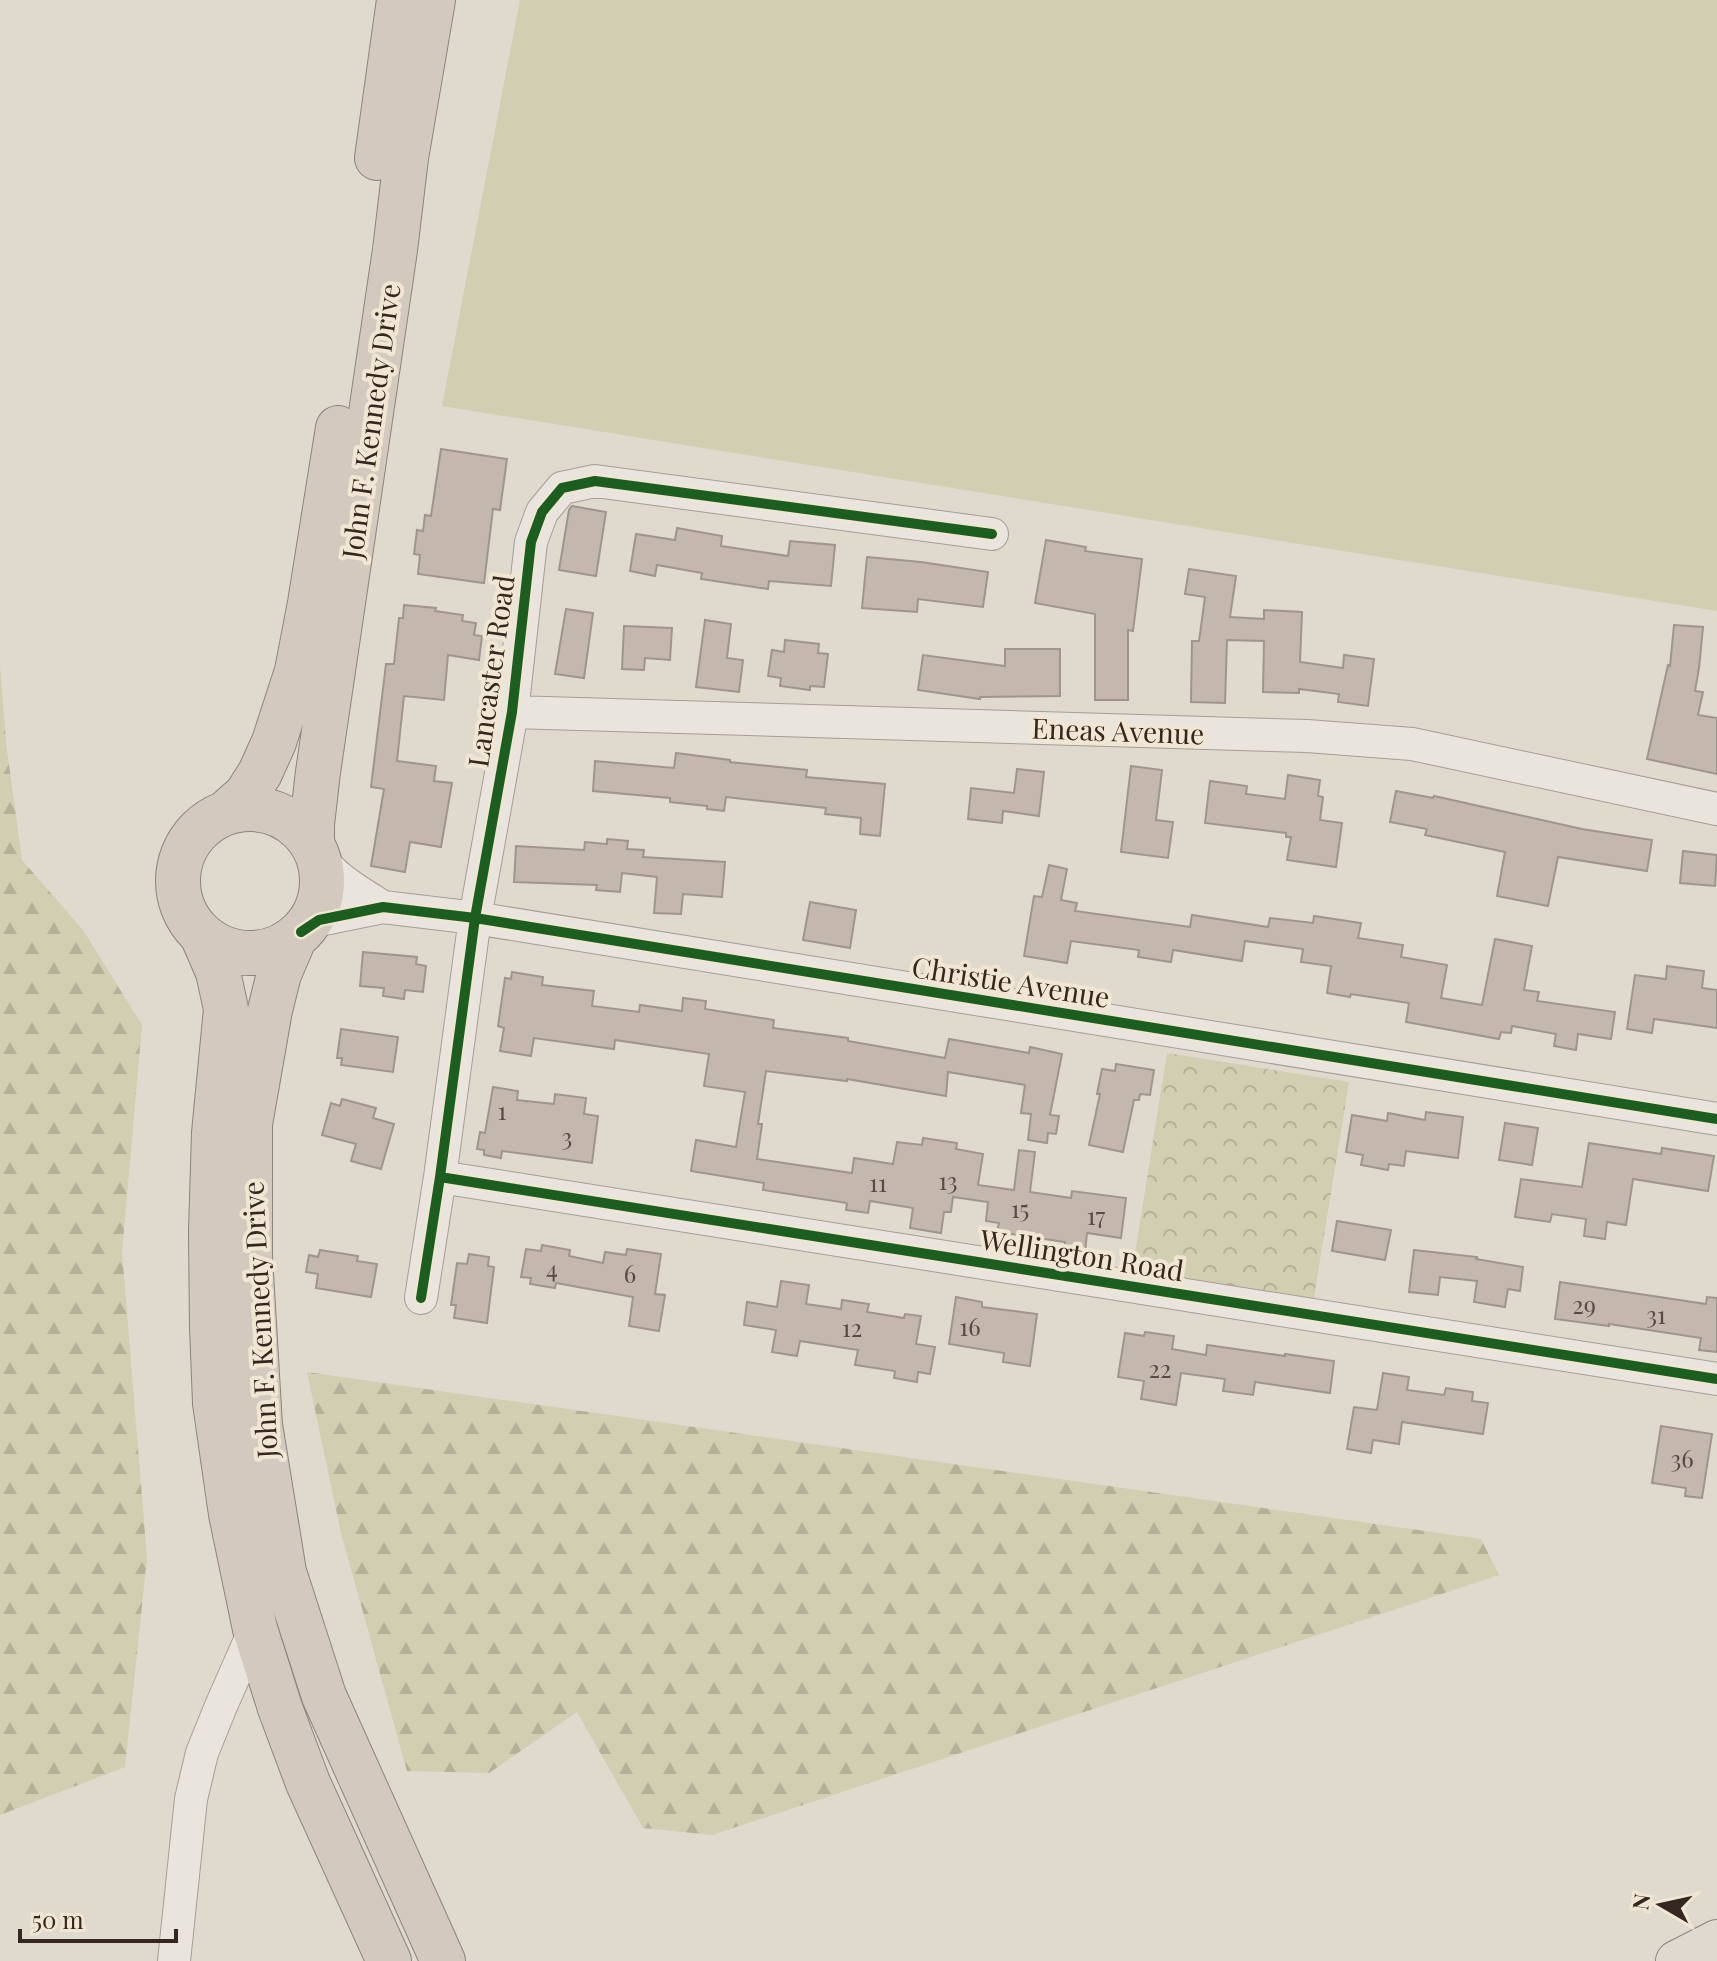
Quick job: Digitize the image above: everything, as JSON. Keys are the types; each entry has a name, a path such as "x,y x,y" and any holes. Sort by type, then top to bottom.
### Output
{"highway":[{"name":"John F. Kennedy Drive","path":"389,1961 308,1783 280,1708 255,1629 231,1514 215,1403 212,1311 212,1176 226,1009 218,972 202,935 188,918 179,896 179,869 182,856 195,834 246,795 260,773 274,742 297,671 334,454 399,0"},
{"name":"John F. Kennedy Drive","path":"433,0 406,158 393,266 318,772 312,824 315,849 322,868 322,894 315,913 297,936 279,974 270,1010 250,1124 250,1256 260,1425 284,1572 324,1696 443,1961"},
{"path":"228,811 251,808 274,812 295,823 315,849"},
{"path":"202,935 221,947 244,953 278,948 297,936"}],"main road":[{"path":"1676,1961 1717,1940"}],"street":[{"name":"Lancaster Road","path":"421,1298 475,918 512,712 531,542 542,512 562,488 595,481 992,534"},
{"name":"Eneas Avenue","path":"512,712 1307,736 1412,744 1717,809"},
{"name":"Christie Avenue","path":"315,849 330,871 344,883 383,907"},
{"name":"Christie Avenue","path":"297,936 319,920 383,907 475,918 1717,1119"},
{"name":"Wellington Road","path":"440,1177 1717,1379"},
{"path":"174,1961 191,1799 198,1768 255,1629"}],"green space":[{"path":"520,0 1717,0 1717,611 442,406"},
{"path":"0,665 6,743 22,860 83,930 142,1025 122,1252 147,1558 125,1767 0,1815"},
{"path":"1167,1053 1349,1082 1312,1309 1131,1279"},
{"path":"307,1372 1481,1539 1499,1575 712,1835 643,1828 577,1712 489,1773 407,1771 341,1533"}],"building":[{"path":"441,449 507,459 500,510 493,509 484,583 418,574 420,555 414,554 417,530 423,531 425,515 431,516"},
{"path":"572,506 606,512 596,576 559,570"},
{"path":"677,528 722,536 721,546 788,556 790,541 835,545 831,586 769,581 768,589 701,579 702,573 657,565 655,576 630,571 636,534 675,540"},
{"path":"1046,540 1086,547 1085,551 1142,559 1133,631 1128,630 1128,700 1095,700 1095,614 1035,603"},
{"path":"867,557 988,572 983,607 918,599 917,612 862,608"},
{"path":"1189,569 1236,576 1230,617 1264,619 1264,610 1302,612 1300,662 1343,668 1344,655 1374,659 1368,706 1338,702 1339,694 1299,689 1299,693 1263,692 1264,641 1227,640 1225,703 1191,702 1192,641 1199,641 1205,597 1185,594"},
{"path":"404,605 463,615 462,621 476,623 474,635 482,636 479,660 448,655 444,700 404,696 397,761 436,766 434,781 452,783 441,847 410,842 405,872 371,866 384,789 371,787 386,664 394,664 399,618 403,618"},
{"path":"566,609 593,613 584,678 555,674"},
{"path":"705,620 731,624 727,658 743,660 739,692 696,687"},
{"path":"1674,625 1703,627 1695,691 1703,692 1698,715 1717,718 1717,774 1647,759 1670,666"},
{"path":"624,626 672,628 670,660 645,658 644,670 622,669"},
{"path":"785,640 819,644 818,653 828,654 824,687 810,686 810,690 780,686 781,678 768,676 772,650 784,652"},
{"path":"1005,649 1060,649 1060,696 980,699 918,690 923,655 1005,666"},
{"path":"676,753 807,770 806,777 885,784 880,836 860,834 861,818 825,814 826,808 726,797 724,811 670,802 670,798 593,791 595,761 674,768"},
{"path":"1131,766 1162,770 1156,820 1173,822 1168,858 1121,852"},
{"path":"1017,769 1044,772 1039,816 1003,811 1002,823 968,819 971,788 1014,793"},
{"path":"1288,775 1320,780 1318,796 1323,797 1320,820 1342,823 1336,867 1287,860 1291,837 1286,837 1286,833 1205,823 1210,781 1247,786 1246,794 1285,799"},
{"path":"1396,791 1652,840 1647,871 1558,857 1548,906 1497,896 1505,852 1425,835 1427,829 1390,822"},
{"path":"607,839 628,841 627,849 644,850 643,857 725,862 722,897 683,894 681,914 654,913 657,877 622,873 620,892 596,890 597,885 514,882 516,846 584,850 585,842 607,844"},
{"path":"1683,851 1717,855 1715,886 1680,883"},
{"path":"1049,865 1067,869 1061,900 1077,903 1075,911 1190,927 1192,915 1268,927 1270,918 1313,923 1314,916 1361,923 1358,938 1403,945 1401,957 1447,965 1441,998 1482,1005 1495,939 1532,946 1524,990 1539,992 1537,1001 1615,1012 1611,1039 1578,1034 1576,1050 1554,1046 1556,1034 1512,1026 1511,1033 1501,1032 1499,1039 1406,1022 1409,1003 1327,993 1331,966 1301,962 1303,949 1245,941 1242,961 1173,950 1171,962 1138,957 1139,950 1071,941 1067,963 1024,956 1034,896 1042,897"},
{"path":"810,902 856,910 850,948 803,940"},
{"path":"363,952 417,957 416,964 426,966 423,992 405,990 404,999 383,996 384,988 360,986"},
{"path":"1667,966 1704,971 1702,988 1717,990 1717,1028 1654,1019 1652,1033 1627,1029 1635,975 1666,979"},
{"path":"512,972 543,977 542,985 594,991 592,1006 639,1012 640,1005 682,1011 683,998 706,1001 705,1009 774,1020 773,1028 848,1038 848,1041 945,1058 949,1039 1029,1053 1030,1047 1062,1054 1050,1115 1059,1116 1056,1134 1048,1133 1047,1143 1028,1140 1031,1114 1021,1113 1025,1085 948,1072 946,1096 847,1079 766,1071 758,1124 762,1124 757,1159 852,1173 854,1158 893,1164 897,1142 922,1145 923,1138 957,1143 956,1149 983,1154 978,1185 1014,1190 1019,1150 1035,1152 1030,1192 1071,1198 1072,1191 1126,1198 1121,1238 1087,1233 1085,1252 1064,1249 1065,1242 997,1232 999,1223 986,1221 988,1202 953,1197 951,1212 944,1212 941,1233 910,1228 913,1208 870,1201 868,1213 846,1210 847,1203 763,1190 764,1183 691,1171 696,1140 736,1147 745,1092 704,1086 709,1054 615,1040 614,1049 534,1038 531,1056 500,1051 504,1028 498,1026 505,978 511,979"},
{"path":"341,1029 398,1037 393,1072 341,1065 342,1058 337,1058"},
{"path":"1116,1064 1154,1070 1150,1095 1140,1094 1139,1100 1134,1100 1123,1152 1089,1145 1102,1069 1115,1071"},
{"path":"493,1087 518,1091 517,1100 554,1104 555,1094 586,1098 584,1114 598,1116 592,1163 502,1151 501,1158 484,1155 484,1150 477,1149 480,1132 485,1133"},
{"path":"342,1099 376,1108 373,1118 394,1124 381,1169 351,1161 356,1144 322,1135 331,1103 340,1106"},
{"path":"1426,1112 1463,1117 1458,1158 1406,1151 1404,1166 1389,1164 1388,1170 1361,1165 1363,1155 1346,1152 1352,1115 1387,1121 1388,1113 1425,1120"},
{"path":"1505,1123 1538,1128 1532,1165 1499,1160"},
{"path":"1589,1143 1661,1154 1662,1148 1714,1156 1708,1191 1633,1179 1626,1225 1607,1222 1605,1239 1584,1236 1586,1219 1552,1214 1550,1222 1515,1217 1521,1179 1582,1187"},
{"path":"1337,1221 1391,1230 1385,1260 1332,1251"},
{"path":"542,1245 570,1250 569,1256 603,1263 605,1252 626,1255 627,1249 661,1254 655,1294 665,1295 659,1331 629,1326 633,1297 556,1283 555,1288 530,1284 531,1278 521,1277 526,1249 541,1251"},
{"path":"320,1250 358,1256 357,1261 377,1264 371,1297 316,1288 318,1274 306,1272 309,1255 318,1257"},
{"path":"1414,1250 1477,1257 1523,1267 1520,1291 1508,1289 1505,1307 1474,1302 1477,1281 1440,1277 1438,1295 1409,1292"},
{"path":"469,1254 489,1257 488,1266 494,1267 487,1323 454,1318 456,1305 451,1305 457,1263 467,1264"},
{"path":"781,1281 809,1285 806,1304 841,1309 842,1300 869,1304 867,1312 904,1318 905,1314 921,1316 916,1344 935,1347 930,1374 918,1372 917,1382 894,1378 895,1371 855,1365 858,1350 800,1341 797,1356 772,1352 776,1330 744,1325 747,1302 777,1307"},
{"path":"1560,1282 1706,1304 1707,1297 1717,1298 1717,1352 1699,1350 1701,1338 1555,1319"},
{"path":"956,1297 982,1302 982,1307 1037,1314 1030,1366 1003,1362 1004,1353 949,1344"},
{"path":"1145,1332 1174,1336 1172,1349 1206,1355 1207,1345 1334,1361 1330,1393 1255,1382 1253,1395 1223,1391 1225,1379 1181,1373 1176,1405 1141,1399 1144,1381 1118,1377 1125,1333 1144,1336"},
{"path":"1383,1373 1409,1377 1407,1390 1444,1395 1446,1388 1473,1392 1472,1401 1488,1403 1483,1434 1402,1422 1399,1444 1373,1440 1371,1453 1347,1449 1354,1407 1377,1410"},
{"path":"1661,1426 1712,1434 1702,1498 1685,1496 1686,1488 1652,1483"}],"cycle path":[{"path":"421,1298 475,918 512,712 531,542 542,512 562,488 595,481 992,534"},
{"path":"301,932 319,920 383,907 475,918 1717,1119"},
{"path":"440,1177 1717,1379"}]}
